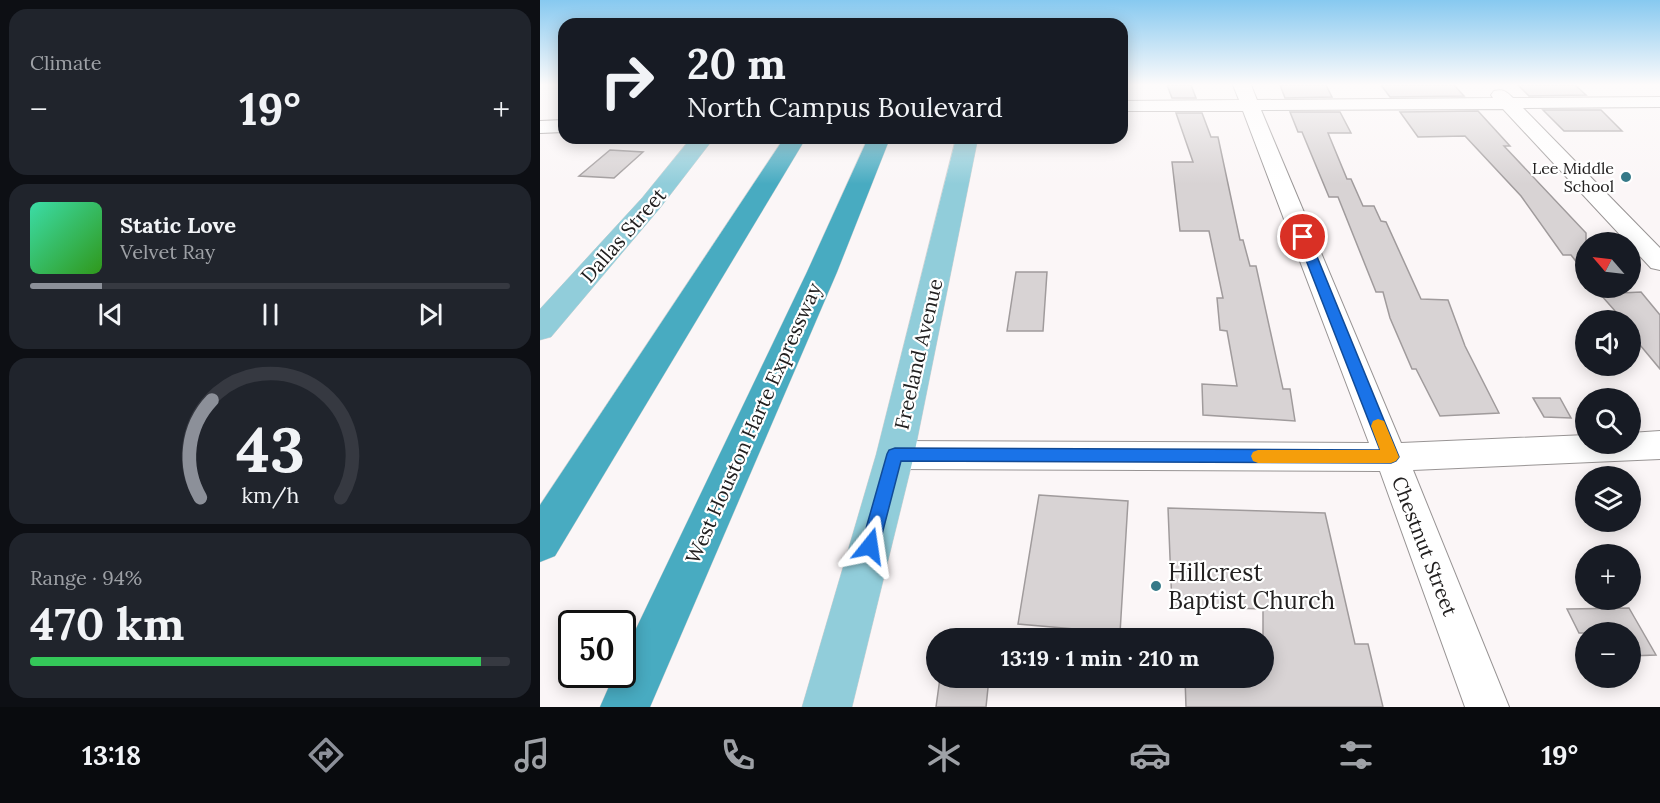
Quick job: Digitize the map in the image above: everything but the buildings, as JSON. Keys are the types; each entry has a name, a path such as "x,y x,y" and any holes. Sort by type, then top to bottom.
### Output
{"highway":[{"path":"597,451 767,144"},
{"path":"540,542 791,144"},
{"name":"West Houston Harte Expressway","path":"625,707 822,272 876,144"},
{"path":"822,272 889,144"}],"main road":[{"name":"Dallas Street","path":"540,329 651,203 698,144"},
{"name":"Freeland Avenue","path":"827,707 895,454 967,144"}],"street":[{"name":"Chestnut Street","path":"1255,118 1391,457 1487,707"},
{"path":"1522,118 1660,262"},
{"path":"540,127 558,126"},
{"path":"895,454 1391,457 1660,445"}],"slow traffic":[{"path":"1258,456 1391,457 1378,426"}],"place":[{"name":"Lee Middle School","path":"1626,177"},
{"name":"Hillcrest Baptist Church","path":"1156,586"}],"route":[{"path":"870,546 895,454 1391,457 1303,237"}]}
